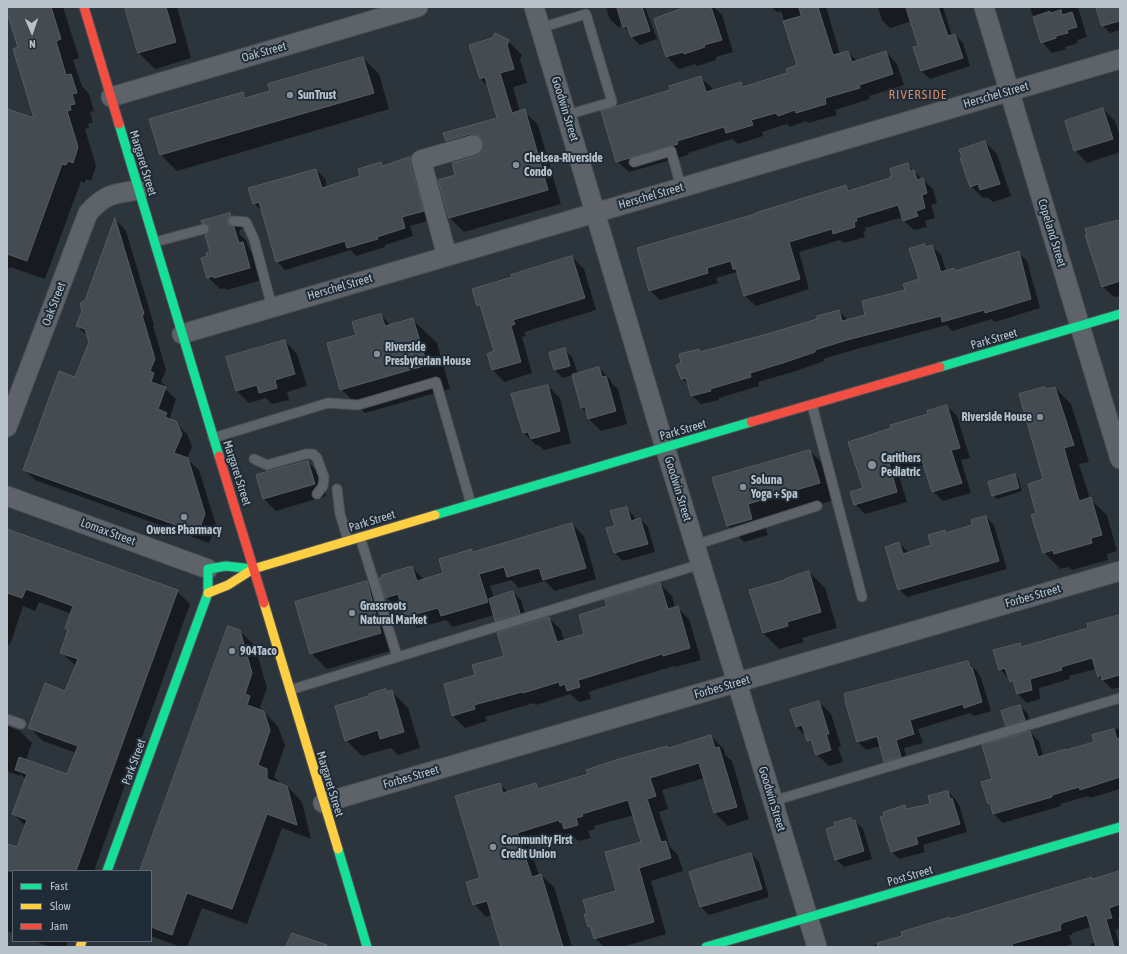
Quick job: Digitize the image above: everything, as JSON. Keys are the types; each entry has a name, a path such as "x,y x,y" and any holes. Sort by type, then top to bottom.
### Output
{"street":[{"name":"Margaret Street","path":"84,7 367,947"},
{"name":"Oak Street","path":"111,97 418,7"},
{"name":"Goodwin Street","path":"534,7 817,947"},
{"name":"Copeland Street","path":"984,7 1120,459"},
{"name":"Herschel Street","path":"182,334 1120,59"},
{"path":"447,256 421,160 473,145"},
{"name":"Oak Street","path":"7,427 88,213 109,195 139,190"},
{"name":"Park Street","path":"208,593 228,585 253,569 1120,314"},
{"name":"Lomax Street","path":"7,496 208,569"},
{"name":"Park Street","path":"107,870 208,593 208,569 226,566 253,569"},
{"name":"Forbes Street","path":"323,803 1120,571"},
{"name":"Post Street","path":"706,947 1120,827"}],"lane":[{"path":"540,28 586,14 612,102 566,115"},
{"path":"634,162 671,152 681,187"},
{"path":"233,221 246,222 254,239 272,307"},
{"path":"155,242 204,229"},
{"path":"213,438 328,403 358,404 436,382 471,504"},
{"path":"812,405 862,597"},
{"path":"254,459 267,465 306,454 313,454 317,458 324,477 323,486 317,494"},
{"path":"337,489 340,514 348,540"},
{"path":"695,545 817,506"},
{"path":"360,537 397,656"},
{"path":"290,690 701,564"},
{"path":"773,801 1120,698"},
{"path":"7,719 21,724"}],"building":[{"path":"7,7 51,7 61,39 56,41 66,75 71,74 77,93 72,94 75,104 70,105 71,110 67,111 78,147 73,163 68,161 66,165 62,164 27,261 7,254 7,109 34,118 13,49 18,47 7,12"},
{"path":"125,7 166,7 176,42 138,53"},
{"path":"617,7 642,7 650,31 631,37 627,26 623,27"},
{"path":"686,7 711,7 722,40 704,45 705,47 684,54 683,52 666,57 654,19"},
{"path":"799,7 818,7 833,55 848,51 852,62 886,51 893,74 859,85 860,88 825,98 826,104 796,113 795,110 778,116 776,113 751,120 753,125 726,133 724,127 677,141 678,144 616,162 601,111 670,90 669,86 701,76 706,92 741,82 743,87 787,73 786,69 797,65 783,21 801,16"},
{"path":"906,7 938,7 948,36 955,34 963,58 921,71 913,47 918,46"},
{"path":"1096,7 1120,7 1120,21 1102,26"},
{"path":"1061,10 1062,15 1072,12 1077,27 1067,30 1068,33 1056,36 1056,38 1041,43 1033,17 1050,11 1050,13"},
{"name":"Chelsea-Riverside Condo","path":"495,33 509,40 507,45 514,69 500,73 512,113 525,109 548,190 449,218 438,180 455,175 452,163 476,156 481,153 484,148 484,142 475,134 446,141 443,133 497,118 485,77 480,79 469,45 492,38"},
{"path":"363,57 374,93 160,155 149,119 243,92 245,98 270,91 268,84"},
{"path":"1103,108 1113,139 1074,151 1065,121"},
{"path":"985,141 1000,184 980,190 978,184 970,187 960,158 962,157 959,150"},
{"path":"410,157 410,163 424,211 402,217 405,228 377,237 378,239 347,248 345,241 276,262 259,202 253,204 248,188 316,169 322,188 360,176 358,169 381,162 382,166"},
{"path":"908,163 910,171 914,170 917,180 923,178 927,193 922,195 925,208 916,211 918,216 903,221 898,205 856,218 857,221 854,222 855,227 833,234 832,229 789,242 800,279 744,296 736,269 733,269 731,261 707,268 708,273 649,291 637,248 755,214 846,185 848,191 890,178 892,175 890,169"},
{"path":"230,213 231,215 228,218 227,223 234,227 239,243 243,242 250,268 214,278 213,276 207,278 201,258 207,256 206,253 210,252 205,235 208,233 210,228 201,221"},
{"path":"115,218 144,314 142,315 155,359 150,371 154,373 151,382 166,387 158,409 167,413 165,417 176,421 182,434 174,453 188,458 205,514 198,533 23,470 59,371 75,377 89,342 85,329 76,326 82,311 80,303 85,300"},
{"path":"1120,220 1120,281 1102,287 1085,235 1087,235 1085,229"},
{"path":"925,244 926,247 932,245 941,272 954,268 955,271 1019,251 1031,299 985,313 984,310 942,322 941,316 847,340 750,373 751,377 710,389 711,391 691,396 686,378 681,379 676,365 681,363 679,354 699,349 700,352 767,334 817,319 817,316 839,310 842,321 865,315 862,301 905,290 903,284 919,279 909,249"},
{"path":"572,256 585,298 513,320 515,324 511,326 521,362 492,370 487,354 494,351 480,305 477,306 472,289"},
{"name":"Riverside Presbyterian House","path":"381,314 385,326 413,318 427,365 340,390 327,343 356,335 352,322"},
{"path":"285,340 295,374 275,380 277,388 259,393 257,385 236,391 226,357"},
{"path":"565,348 570,366 554,370 549,353"},
{"path":"599,367 602,377 606,376 616,411 588,419 585,407 581,408 572,375"},
{"path":"548,385 560,431 531,439 528,432 523,433 511,394"},
{"path":"1045,387 1046,389 1055,387 1074,445 1064,448 1079,501 1091,497 1102,535 1091,538 1092,543 1054,554 1053,550 1043,553 1031,515 1036,513 1028,484 1043,479 1019,394"},
{"path":"947,405 960,448 951,450 962,483 932,492 920,454 889,463 897,492 854,505 850,492 863,488 848,442 891,428 890,425 928,414 927,411"},
{"path":"810,450 820,483 748,504 752,519 727,526 712,478"},
{"path":"308,461 315,484 263,499 256,475"},
{"path":"1015,474 1019,488 992,496 988,482"},
{"path":"627,507 631,521 640,518 648,544 614,553 606,528 615,526 610,511"},
{"path":"986,516 999,561 898,590 885,547 899,542 903,554 931,545 928,535 945,530 945,533 972,525 971,520"},
{"path":"572,523 586,568 543,580 539,568 507,577 504,567 479,574 488,602 441,616 438,608 405,617 398,594 385,598 379,578 382,577 382,575 412,566 417,581 443,573 439,559 472,549 472,552"},
{"path":"7,529 178,590 76,870 7,871 7,844 17,847 27,820 12,814 27,774 15,770 19,757 67,774 78,746 28,728 45,683 65,691 78,659 60,653 68,630 65,628 73,606 26,589 22,598 7,593"},
{"path":"809,571 821,612 787,622 788,626 763,633 749,590 785,580"},
{"path":"367,581 381,633 310,654 295,602"},
{"path":"660,583 668,609 678,606 690,648 663,656 662,654 578,680 580,687 567,691 565,684 560,686 559,682 523,693 522,692 474,705 475,709 452,716 444,684 475,675 472,665 504,656 497,633 549,617 557,642 584,634 579,615 607,606 605,600"},
{"path":"513,591 520,613 495,621 489,599"},
{"path":"1120,615 1120,675 1102,680 1101,675 1098,677 1092,658 1061,667 1062,670 1030,679 1032,690 1017,694 1013,681 1010,682 1005,668 999,670 993,650 1020,643 1021,647 1088,628 1087,624"},
{"path":"228,626 240,630 252,673 245,694 250,696 247,705 264,711 270,730 258,765 267,769 267,779 287,786 297,825 267,814 232,909 187,893 172,935 152,927 152,870 140,870"},
{"path":"968,661 971,668 972,667 982,702 964,708 963,704 910,720 914,734 896,740 901,757 884,762 877,736 857,742 844,694"},
{"path":"386,689 387,692 392,690 404,732 380,739 378,730 345,741 335,706 369,696 369,694"},
{"path":"819,701 829,734 826,734 831,750 816,755 811,740 807,741 802,725 796,727 790,710"},
{"path":"1020,705 1025,720 1006,726 1001,711"},
{"path":"1114,729 1117,739 1120,737 1120,777 1080,790 1079,787 1052,795 1052,797 993,814 981,782 992,779 982,745 1030,731 1038,757 1094,742 1092,735"},
{"path":"711,735 715,748 719,747 737,807 714,813 699,763 650,778 656,796 647,799 661,842 666,841 671,858 639,868 654,922 594,939 584,914 587,914 583,900 616,891 605,852 641,842 628,800 582,814 583,816 576,818 578,825 564,829 562,822 560,823 559,820 517,833 532,877 541,874 563,947 501,947 487,901 473,905 466,882 480,878 455,796 500,783 503,793 536,783 538,789 588,774 586,770 619,759 667,746 668,748"},
{"path":"948,791 950,799 952,798 960,824 916,837 918,844 891,852 880,817 884,816 883,812 905,805 906,809 930,804 928,796"},
{"path":"851,818 852,821 855,820 864,851 835,860 826,829 835,826 834,823"},
{"path":"751,853 762,889 700,907 689,872"},
{"path":"1120,871 1120,904 1109,908 1112,918 1106,919 1114,947 1096,947 1087,915 1062,923 1060,925 1061,930 1012,944 1013,947 878,947 877,943 902,936 901,932 1092,877 1092,879"},
{"path":"292,933 327,945 327,947 286,947"}],"traffic: fast":[{"path":"119,124 219,456"},
{"path":"940,367 1120,314"},
{"path":"435,515 751,422"},
{"path":"107,870 208,593 208,569 226,566 253,569"},
{"path":"706,947 1120,827"},
{"path":"338,849 367,947"}],"traffic: slow":[{"path":"208,593 228,585 253,569 435,515"},
{"path":"264,603 338,849"},
{"path":"80,947 82,942"}],"traffic: jam":[{"path":"84,7 119,124"},
{"path":"751,422 940,367"},
{"path":"219,456 264,603"}],"place":[{"name":"SunTrust","path":"290,95"},
{"name":"Chelsea-Riverside Condo","path":"516,165"},
{"name":"Riverside Presbyterian House","path":"377,354"},
{"name":"Riverside House","path":"1040,417"},
{"name":"Carithers Pediatric","path":"872,465"},
{"name":"Soluna Yoga + Spa","path":"743,487"},
{"name":"Owens Pharmacy","path":"184,517"},
{"name":"Grassroots Natural Market","path":"352,613"},
{"name":"904Taco","path":"232,651"},
{"name":"Community First Credit Union","path":"493,847"}],"district":[{"name":"RIVERSIDE","path":"918,95"}]}
